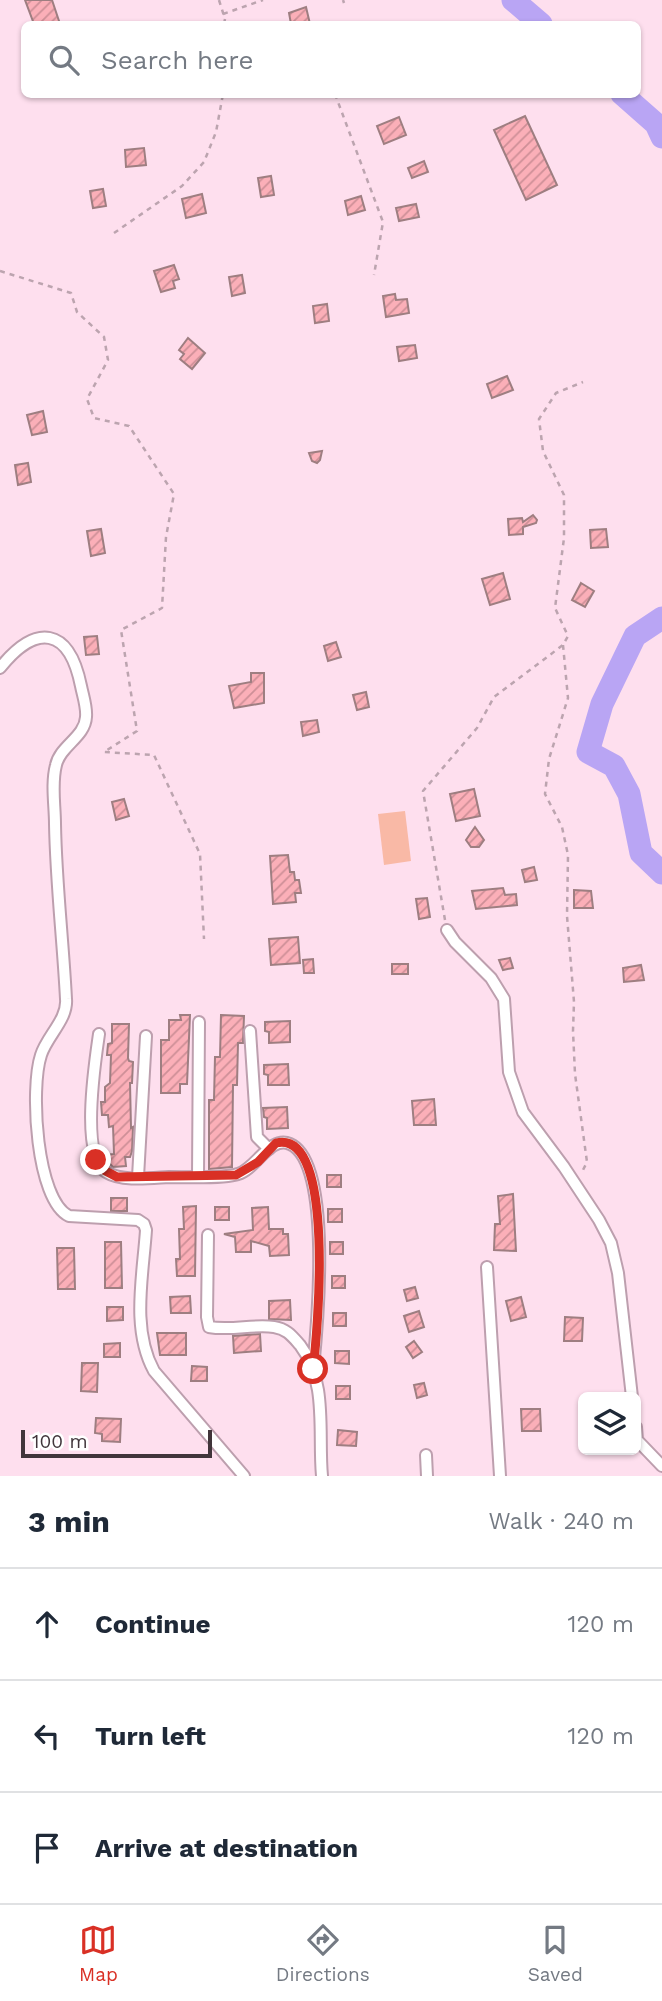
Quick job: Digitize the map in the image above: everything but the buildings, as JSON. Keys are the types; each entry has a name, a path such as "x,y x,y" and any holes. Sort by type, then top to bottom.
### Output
{"street":[{"path":"0,667 14,650 24,643 43,637 55,639 63,644 73,659 86,709 85,725 60,754 55,772 55,863 66,1009 45,1044 38,1071 36,1121 45,1176 60,1212 69,1216 138,1220 144,1224 146,1230 141,1334 148,1359 153,1371 244,1476"},
{"path":"447,930 455,942 491,978 504,999 509,1072 523,1111 576,1185 611,1243 618,1273 631,1392"},
{"path":"198,1176 199,1022"},
{"path":"250,1031 257,1137 269,1149"},
{"path":"99,1034 92,1091 93,1147 100,1168 108,1174 138,1177 241,1173 281,1142 297,1148 311,1175 320,1242 313,1369"},
{"path":"138,1177 146,1036"},
{"path":"208,1235 209,1327 273,1326 283,1329 290,1333 310,1358 319,1406 322,1476"},
{"path":"487,1267 500,1476"},
{"path":"641,1444 662,1466"},
{"path":"426,1455 427,1476"}],"path":[{"path":"219,0 224,21"},
{"path":"223,14 263,0"},
{"path":"114,233 182,186 204,162 216,132 222,98"},
{"path":"336,98 383,222 374,275"},
{"path":"0,271 71,293 77,312 104,337 108,360 86,399 94,418 129,426 174,494 166,537 162,608 121,630 137,730 104,752 154,755 200,854 204,939"},
{"path":"447,930 423,791 477,728 494,697 563,645 568,636 555,608 564,538 564,495 543,451 539,419 556,393 583,382"},
{"path":"563,645 568,698 549,759 545,794 562,827 568,855 567,916 574,1002 575,1074 587,1162 576,1185"}],"shaded area":[{"path":"405,811 411,861 384,865 378,814"}],"waterway":[{"path":"513,0 538,21"},
{"path":"627,98 656,124 662,137"},
{"path":"662,618 635,636 602,704 588,752 614,766 629,794 641,853 662,873"}],"route":[{"path":"96,1160 100,1168 117,1177 236,1175 258,1162 276,1143 288,1143 297,1148 311,1175 320,1242 313,1369"}]}
